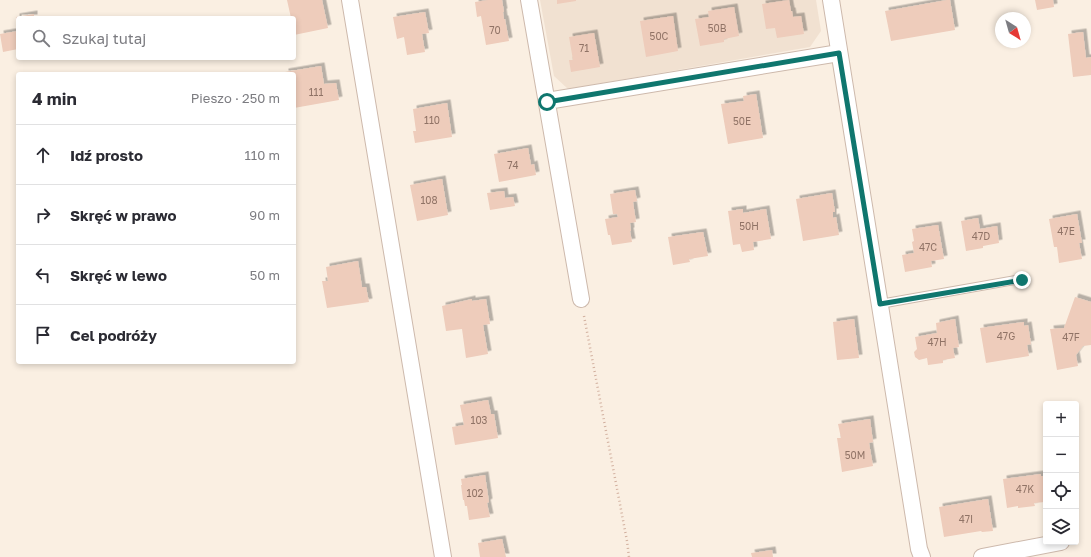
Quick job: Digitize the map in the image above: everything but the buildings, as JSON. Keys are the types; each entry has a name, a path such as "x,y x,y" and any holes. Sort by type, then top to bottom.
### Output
{"street":[{"path":"350,0 443,557"},
{"path":"529,0 581,299"},
{"path":"831,0 918,549 922,557"},
{"path":"547,102 839,53"},
{"path":"982,557 1045,545"}],"lane":[{"path":"880,304 1022,280"}],"path":[{"path":"581,299 629,557"}],"shaded area":[{"path":"540,0 816,0 821,31 810,47 568,89 554,76"}],"route":[{"path":"547,102 839,53 880,304 1022,280"}]}
